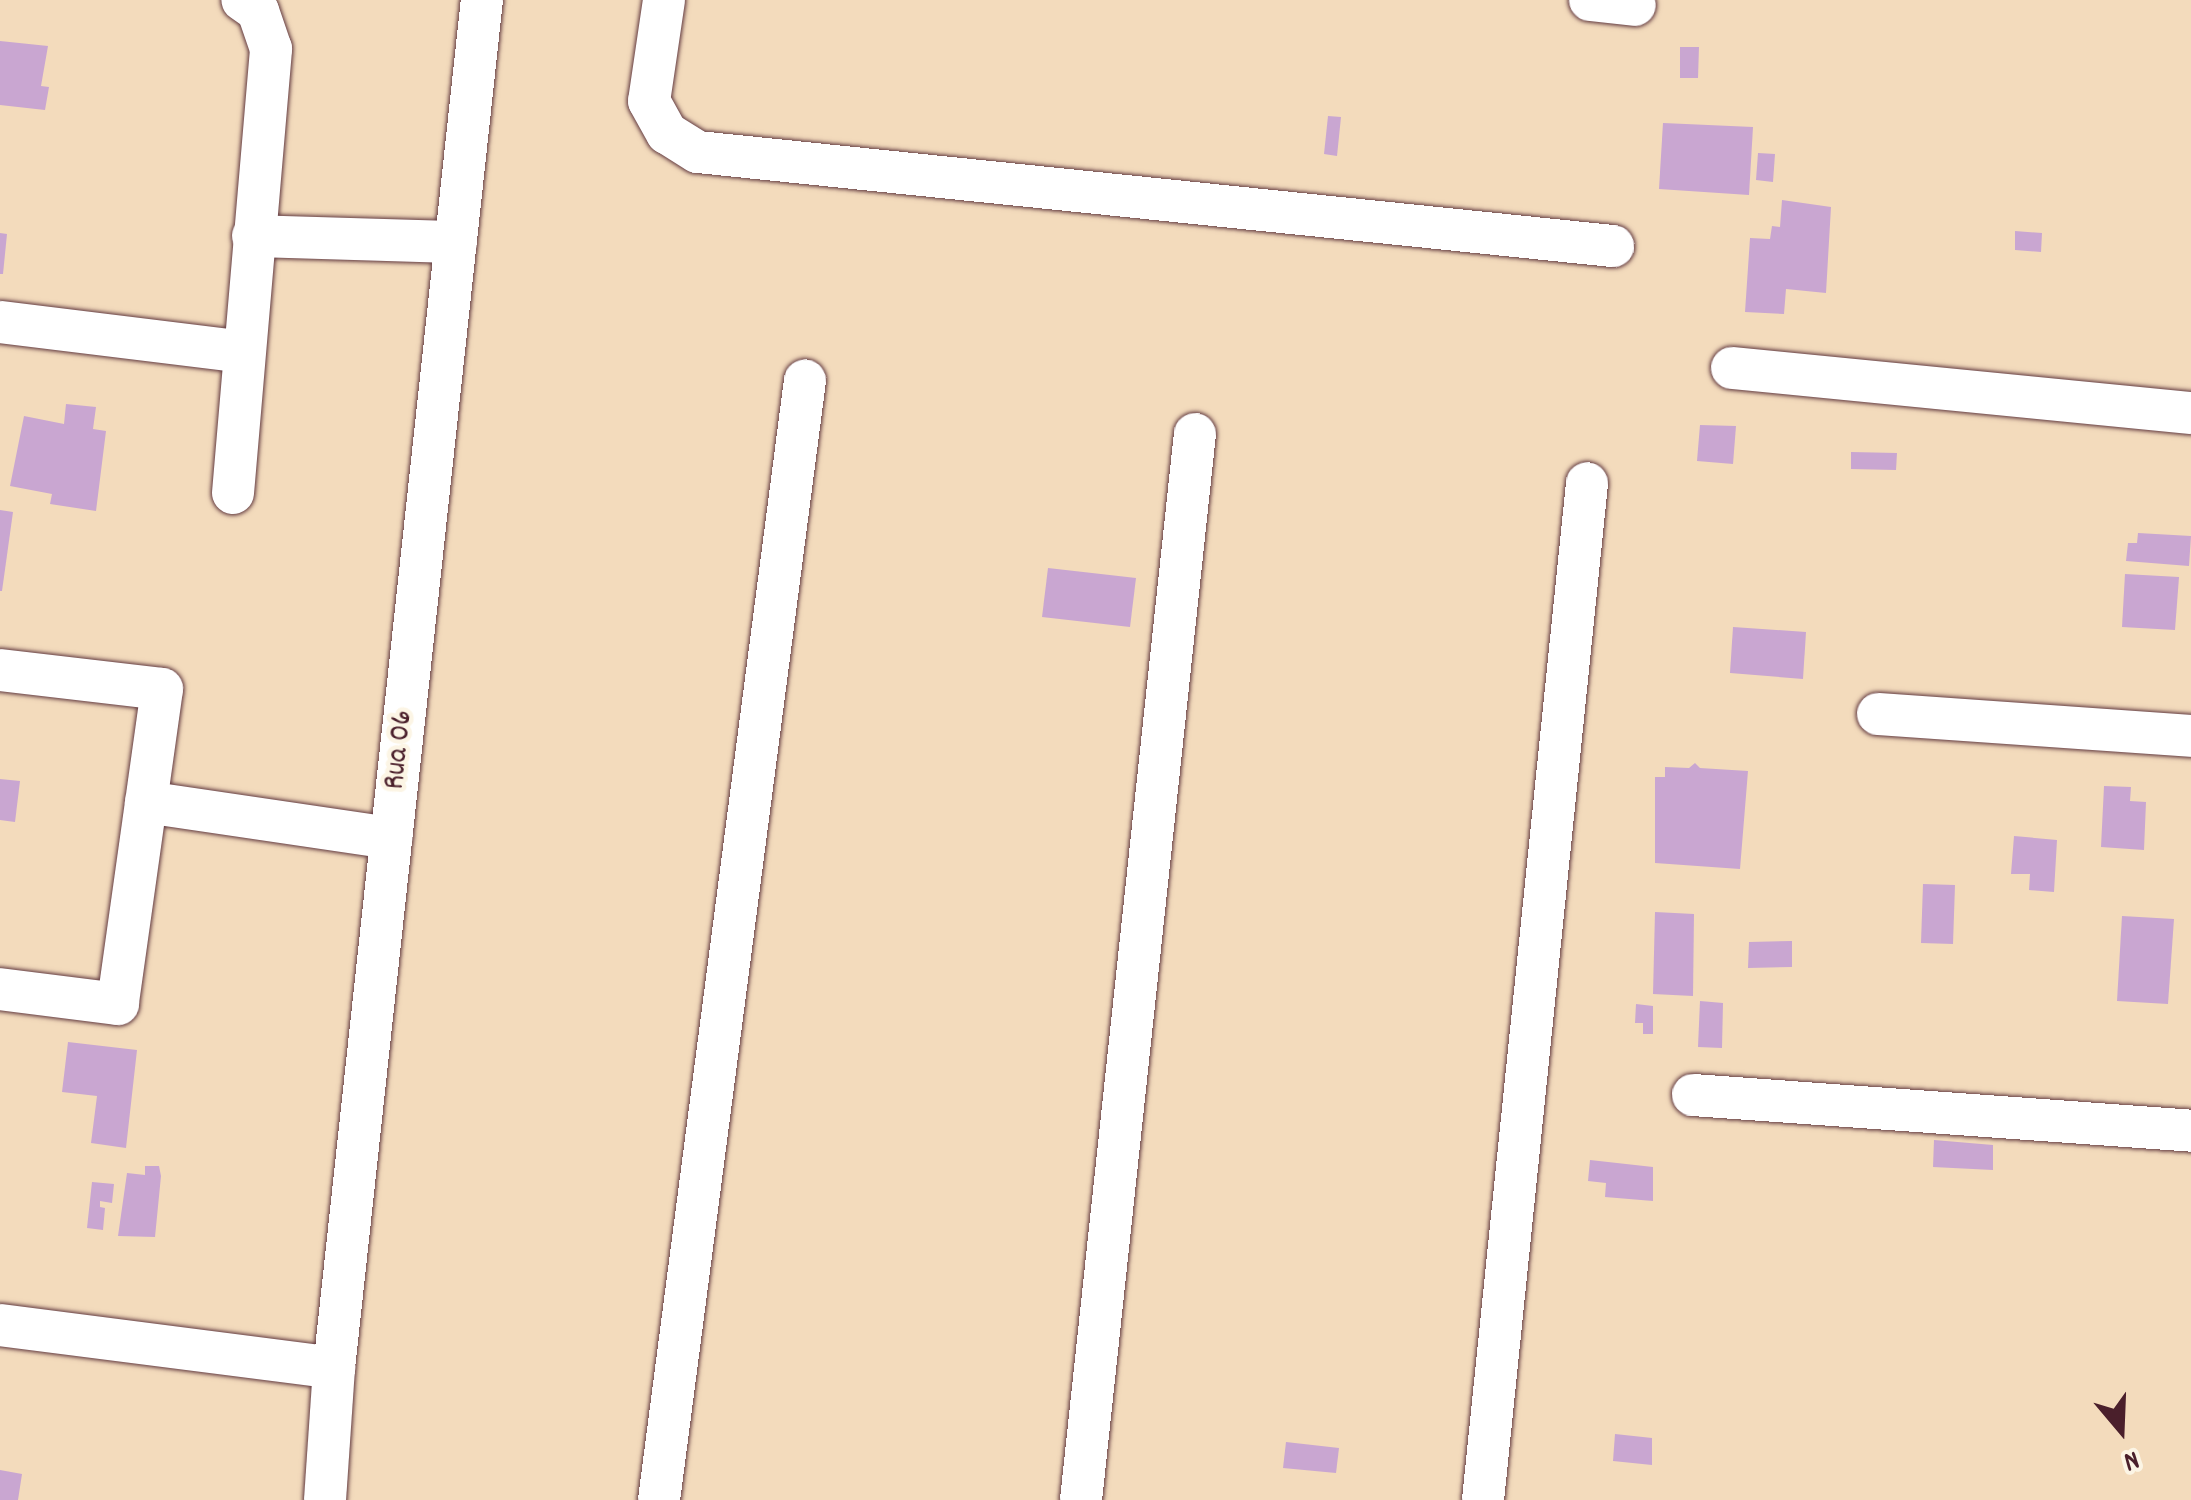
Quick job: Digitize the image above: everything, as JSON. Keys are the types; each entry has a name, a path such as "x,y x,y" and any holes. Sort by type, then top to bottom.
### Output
{"street":[{"path":"233,493 271,49 258,11 242,0"},
{"name":"Rua 06","path":"326,1500 334,1368 482,0"},
{"path":"664,0 649,101 667,132 698,152 1613,246"},
{"path":"1590,0 1635,5"},
{"path":"252,236 456,242"},
{"path":"0,322 243,352"},
{"path":"1732,368 2191,414"},
{"path":"659,1500 805,380"},
{"path":"1081,1500 1195,434"},
{"path":"1483,1500 1588,484"},
{"path":"0,670 162,689 118,1004 0,990"},
{"path":"1878,714 2191,736"},
{"path":"146,802 391,838"},
{"path":"1693,1096 2191,1130"},
{"path":"0,1325 334,1368"}],"building":[{"path":"0,41 48,46 41,86 49,87 45,110 0,105"},
{"path":"1680,47 1699,47 1698,78 1680,78"},
{"path":"1328,116 1341,117 1337,156 1324,154"},
{"path":"1663,123 1753,127 1749,195 1659,189"},
{"path":"1758,153 1775,154 1773,182 1756,180"},
{"path":"1782,200 1831,207 1826,293 1786,289 1784,314 1745,312 1750,238 1770,239 1772,226 1780,227"},
{"path":"2015,231 2042,233 2041,252 2015,250"},
{"path":"0,233 7,234 3,274 0,274"},
{"path":"66,404 96,407 93,429 106,431 96,511 50,504 52,494 10,486 24,416 64,424"},
{"path":"1700,425 1736,426 1733,464 1697,461"},
{"path":"1851,452 1897,453 1896,470 1851,469"},
{"path":"0,510 13,512 2,591 0,591"},
{"path":"2138,533 2191,536 2189,566 2126,561 2128,543 2137,543"},
{"path":"1048,568 1136,578 1130,627 1042,617"},
{"path":"2125,574 2179,577 2175,630 2122,627"},
{"path":"1733,627 1806,632 1803,679 1730,673"},
{"path":"1695,763 1700,768 1748,771 1740,869 1655,863 1655,777 1665,777 1665,767 1689,768"},
{"path":"0,779 20,781 15,822 0,820"},
{"path":"2104,786 2131,787 2130,801 2146,802 2144,850 2101,847"},
{"path":"2014,836 2057,840 2054,892 2029,890 2030,874 2011,874"},
{"path":"1923,884 1955,885 1953,944 1921,943"},
{"path":"1655,912 1694,914 1693,996 1653,994"},
{"path":"2122,916 2174,919 2168,1004 2117,1001"},
{"path":"1792,941 1792,967 1748,968 1749,942"},
{"path":"1700,1001 1723,1003 1722,1048 1698,1047"},
{"path":"1636,1004 1653,1006 1653,1034 1643,1034 1643,1023 1635,1023"},
{"path":"68,1042 137,1050 126,1148 91,1143 97,1096 62,1092"},
{"path":"1934,1140 1993,1145 1993,1170 1933,1167"},
{"path":"1590,1160 1653,1167 1653,1201 1605,1197 1606,1183 1588,1181"},
{"path":"145,1166 159,1166 161,1176 155,1237 118,1236 127,1173 145,1175"},
{"path":"92,1182 114,1184 112,1203 100,1201 100,1207 105,1208 103,1230 87,1228"},
{"path":"1615,1434 1652,1438 1652,1465 1613,1461"},
{"path":"1286,1442 1339,1448 1336,1473 1283,1468"},
{"path":"0,1470 22,1474 18,1500 0,1500"}]}
